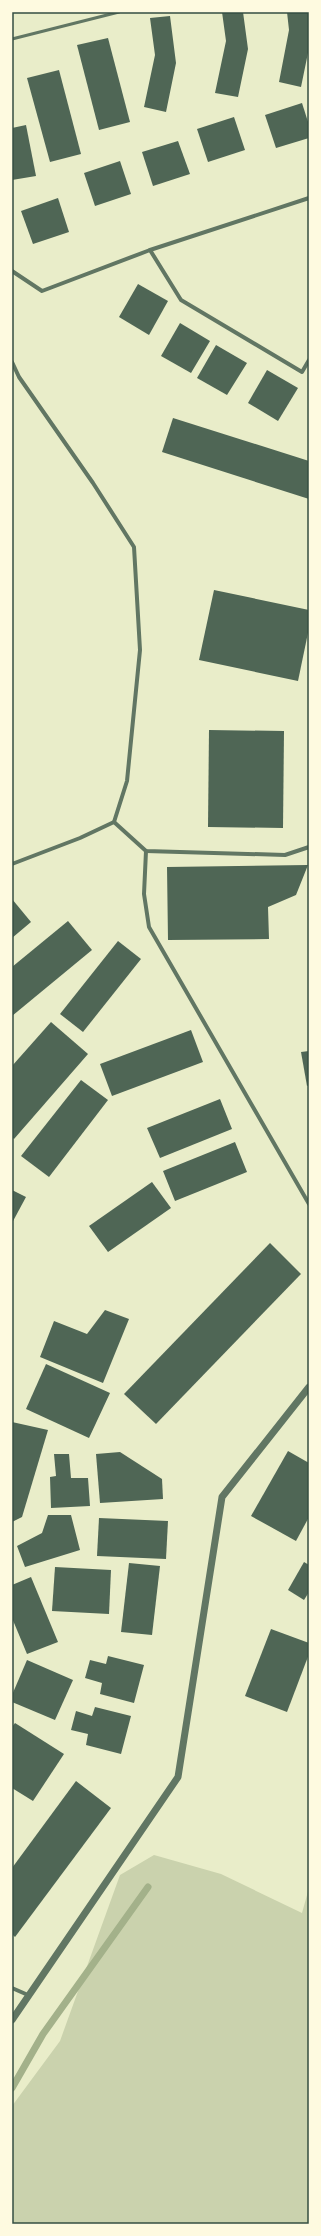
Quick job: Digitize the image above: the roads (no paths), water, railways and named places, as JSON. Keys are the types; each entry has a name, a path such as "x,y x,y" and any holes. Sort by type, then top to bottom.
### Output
{"street":[{"path":"12,271 42,291 150,250 309,198"},
{"path":"150,250 181,300 302,372 309,360"},
{"path":"12,362 19,377 93,483 134,547 140,650 127,781 114,822 80,838 12,864"},
{"path":"114,822 146,851 286,855 309,847"},
{"path":"146,851 144,894 149,928 309,1204"},
{"path":"12,2020 178,1777 222,1497 309,1387"},
{"path":"12,1988 28,1996"}],"lane":[{"path":"12,39 119,12"}],"waterway":[{"path":"12,2088 43,2034 148,1887"}]}
